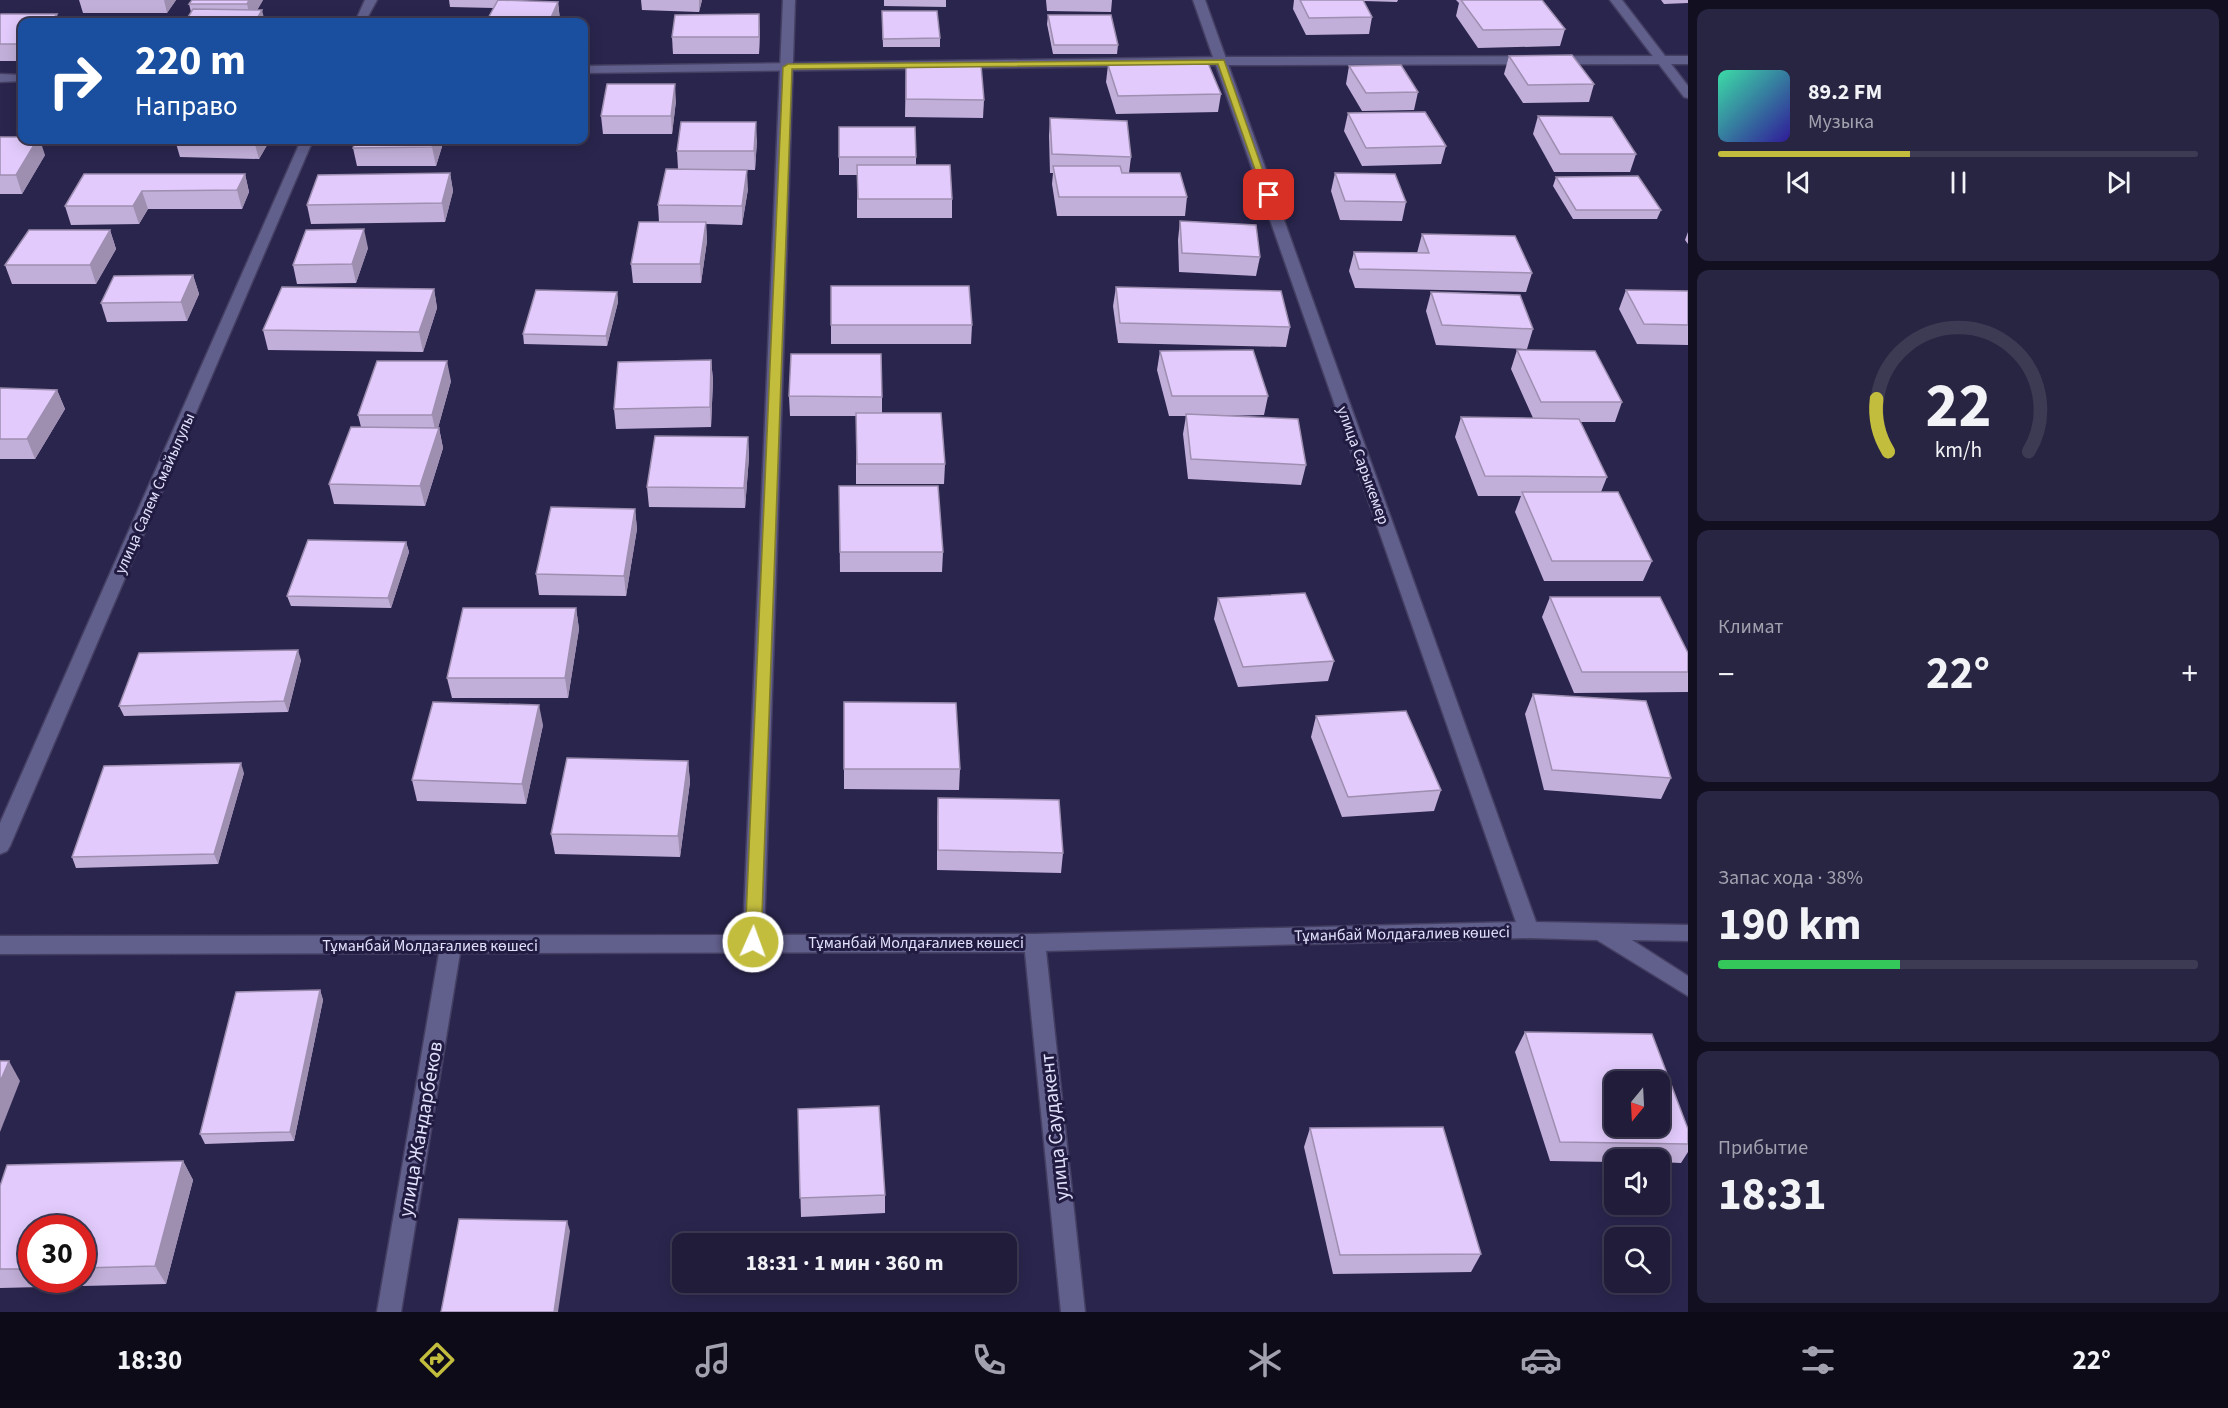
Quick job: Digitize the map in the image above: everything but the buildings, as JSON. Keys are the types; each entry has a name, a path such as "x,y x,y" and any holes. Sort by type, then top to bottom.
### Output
{"street":[{"path":"362,18 371,0"},
{"path":"753,942 789,0"},
{"name":"улица Сарыкемер","path":"1199,0 1529,930"},
{"path":"1616,0 1688,94"},
{"path":"588,70 1221,62 1688,60"},
{"path":"0,78 18,78"},
{"name":"улица Салем Смайылулы","path":"0,846 305,144"},
{"name":"Тұманбай Молдағалиев көшесі","path":"0,945 1035,943 1529,930 1688,933"},
{"path":"1599,930 1688,987"},
{"name":"улица Саудакент","path":"1035,943 1073,1312"},
{"name":"улица Жандарбеков","path":"390,1312 451,945"}],"route":[{"path":"753,942 788,67 1221,62 1269,195"}]}
